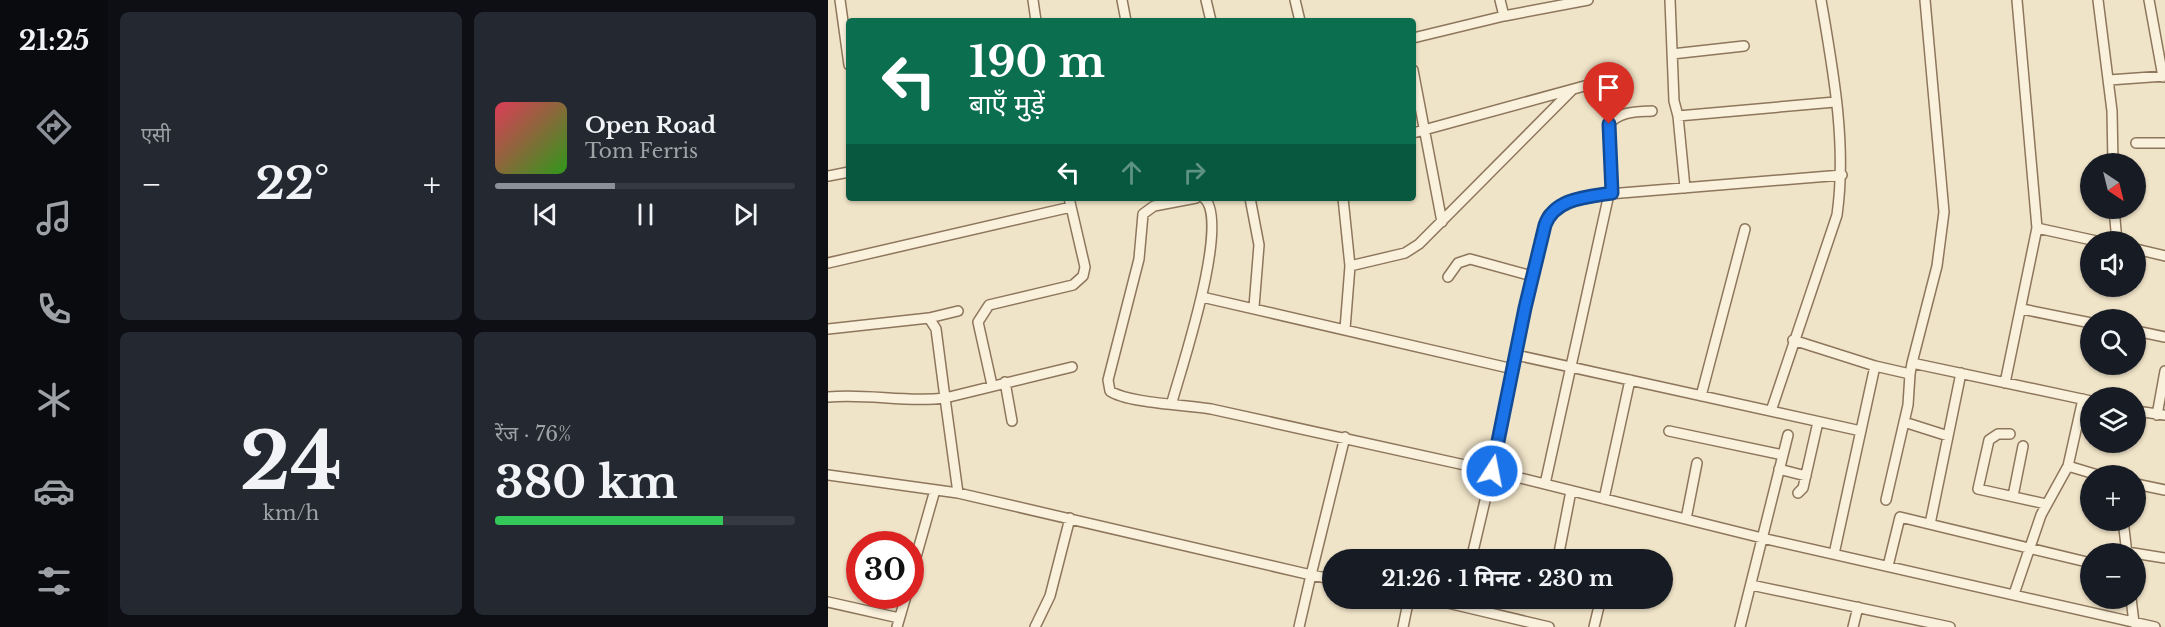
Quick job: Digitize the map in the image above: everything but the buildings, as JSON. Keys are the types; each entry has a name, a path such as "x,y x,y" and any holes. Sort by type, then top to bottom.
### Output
{"street":[{"path":"840,0 846,43"},
{"path":"1033,0 1036,18"},
{"path":"1122,0 1125,18"},
{"path":"1206,0 1210,18"},
{"path":"1295,0 1299,18"},
{"path":"1500,0 1504,16"},
{"path":"1416,37 1504,16 1588,0"},
{"path":"1670,0 1674,101 1678,116 1685,188"},
{"path":"1771,411 1793,340 1837,215 1842,175 1821,0"},
{"path":"1886,500 1904,422 1912,363 1937,266 1944,212 1925,0"},
{"path":"2005,383 2037,228 2017,0"},
{"path":"2098,0 2112,111 2113,153"},
{"path":"2109,80 2164,77 2149,0"},
{"path":"1672,54 1744,46"},
{"path":"1416,132 1610,79"},
{"path":"1416,85 1443,222"},
{"path":"1350,266 1405,253 1443,222 1572,90"},
{"path":"1678,116 1835,102"},
{"path":"1545,484 1611,194 1609,124 1615,117 1624,113 1652,111"},
{"path":"2136,143 2165,143"},
{"path":"828,176 846,173"},
{"path":"1474,549 1532,276 1548,216 1566,202 1611,194 1842,175"},
{"path":"1180,201 1154,206 1143,214 1139,259 1108,380 1109,387 1114,394 1149,402 1172,402 1345,437 1762,538 2155,627"},
{"path":"1172,402 1202,297 1212,233 1210,204 1207,201"},
{"path":"1251,201 1259,245 1254,307"},
{"path":"1343,201 1350,266 1345,329"},
{"path":"828,263 1070,202 1085,267 1083,276 1073,285 989,305 982,313 978,322 992,385"},
{"path":"2037,228 2080,237"},
{"path":"1701,396 1745,229"},
{"path":"2146,251 2165,256"},
{"path":"1448,277 1458,263 1470,260 1532,276"},
{"path":"1202,297 1254,307 1513,369"},
{"path":"2022,309 2080,320"},
{"path":"828,329 929,318 958,311"},
{"path":"929,318 936,329 958,493"},
{"path":"2146,333 2165,337"},
{"path":"1793,340 1875,366 1910,374"},
{"path":"1515,355 1861,431"},
{"path":"1912,363 2080,399"},
{"path":"1834,554 1875,366"},
{"path":"828,397 855,395 919,400 945,398 1072,367"},
{"path":"2146,413 2161,415 2165,371"},
{"path":"1930,524 1961,374"},
{"path":"1604,498 1630,380"},
{"path":"1005,382 1012,421"},
{"path":"1798,493 1803,488 1818,422"},
{"path":"1904,422 1948,436"},
{"path":"2014,594 2046,504 2068,466 2080,424"},
{"path":"1669,431 1783,455"},
{"path":"2010,434 1998,434 1989,440 1978,489 2046,504"},
{"path":"1740,627 1788,435"},
{"path":"1299,627 1345,437"},
{"path":"2013,496 2023,446"},
{"path":"1686,519 1697,463"},
{"path":"2068,466 2080,470"},
{"path":"1779,469 1806,476"},
{"path":"828,475 958,493 1322,577"},
{"path":"2146,486 2165,490"},
{"path":"923,531 935,490"},
{"path":"1560,549 1571,490"},
{"path":"1888,566 1900,517 2080,560"},
{"path":"1035,627 1050,596 1070,518"},
{"path":"2146,556 2165,558"},
{"path":"1750,585 1922,624 1950,627"},
{"path":"828,602 898,623"},
{"path":"1853,627 1858,608"},
{"path":"1403,627 1407,609"},
{"path":"1488,609 1549,627"},
{"path":"1594,627 1598,609"},
{"path":"2133,609 2134,623"}],"route":[{"path":"1492,471 1525,308 1548,216 1566,202 1612,193 1609,124"}]}
